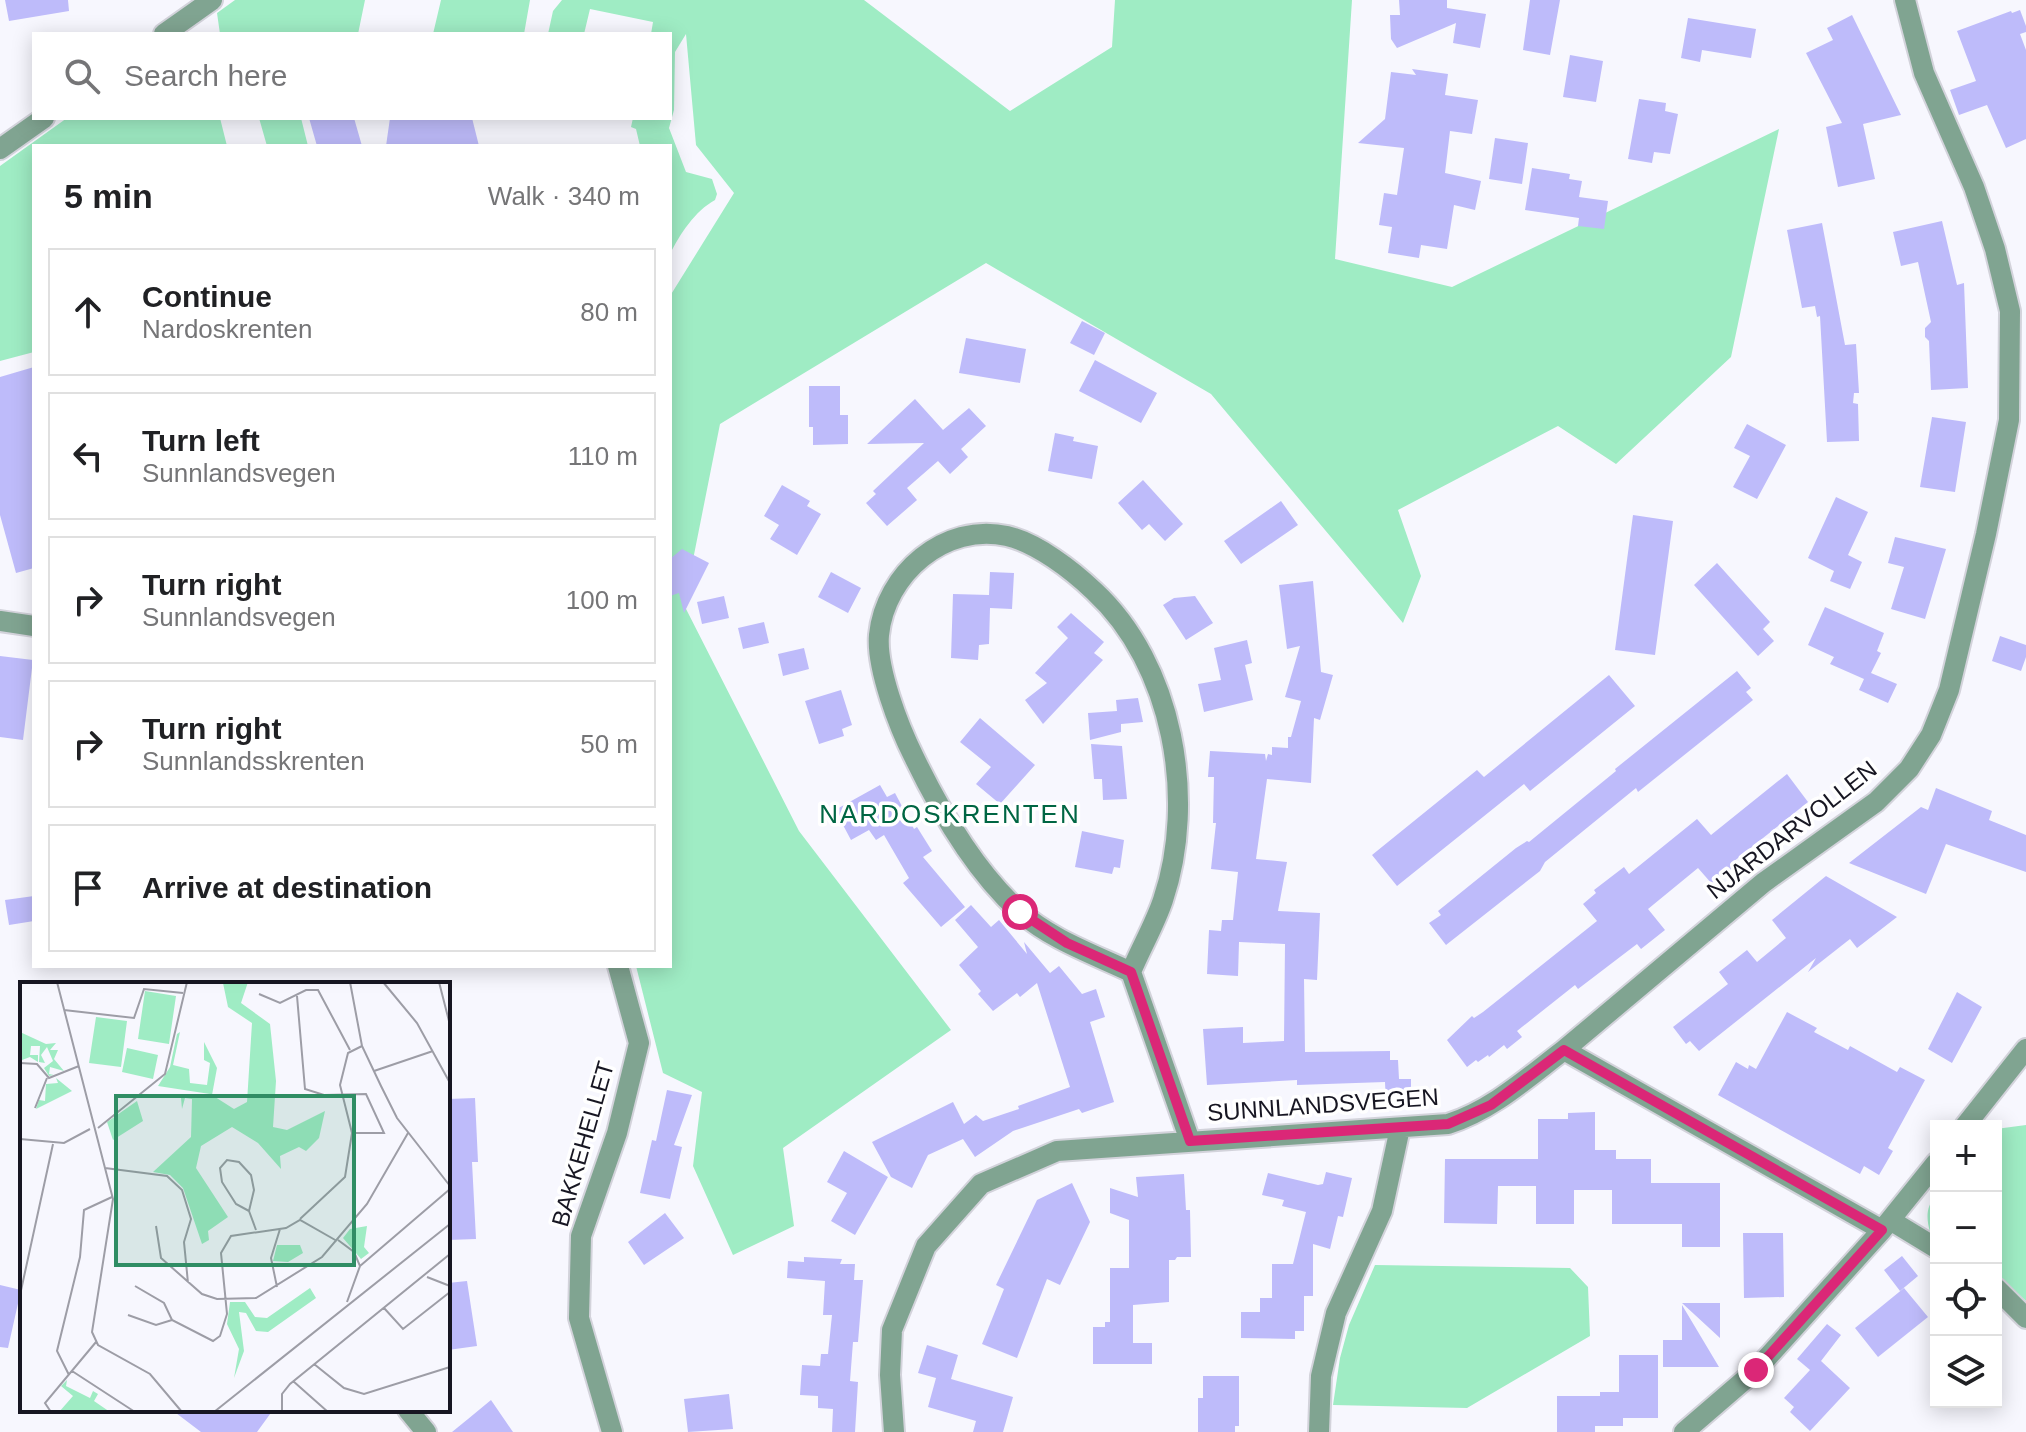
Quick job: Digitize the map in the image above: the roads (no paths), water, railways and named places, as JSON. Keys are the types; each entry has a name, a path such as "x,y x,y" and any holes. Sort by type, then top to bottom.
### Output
{"street":[{"path":"167,32 212,0"},
{"name":"NJARDARVOLLEN","path":"1564,1050 1763,883 1876,802 1909,769 1931,735 1949,690 2009,420 2018,312 1974,187 1924,73 1905,0"},
{"path":"0,149 41,120"},
{"path":"1131,972 1067,943 1020,912 981,869 927,784 900,728 881,660 879,635 902,577 925,553 950,541 974,534 1008,536 1049,556 1108,604 1130,631 1151,670 1172,737 1178,796 1174,847 1163,899 1131,972 1190,1141"},
{"path":"0,621 32,626"},
{"name":"BAKKEHELLET","path":"612,1432 579,1318 581,1236 617,1133 639,1043 619,968"},
{"path":"1970,1120 2026,1049"},
{"path":"1564,1050 1886,1225 1930,1245"},
{"name":"SUNNLANDSVEGEN","path":"894,1432 890,1375 892,1330 926,1246 981,1184 1057,1151 1448,1124 1491,1105 1564,1050"},
{"path":"1319,1432 1321,1376 1336,1313 1382,1211 1400,1128"},
{"path":"1684,1432 1756,1370 1886,1225 1930,1170"},
{"path":"2002,1294 2026,1318"},
{"path":"410,1412 426,1432"}],"district":[{"name":"NARDOSKRENTEN","path":"950,814"}]}
